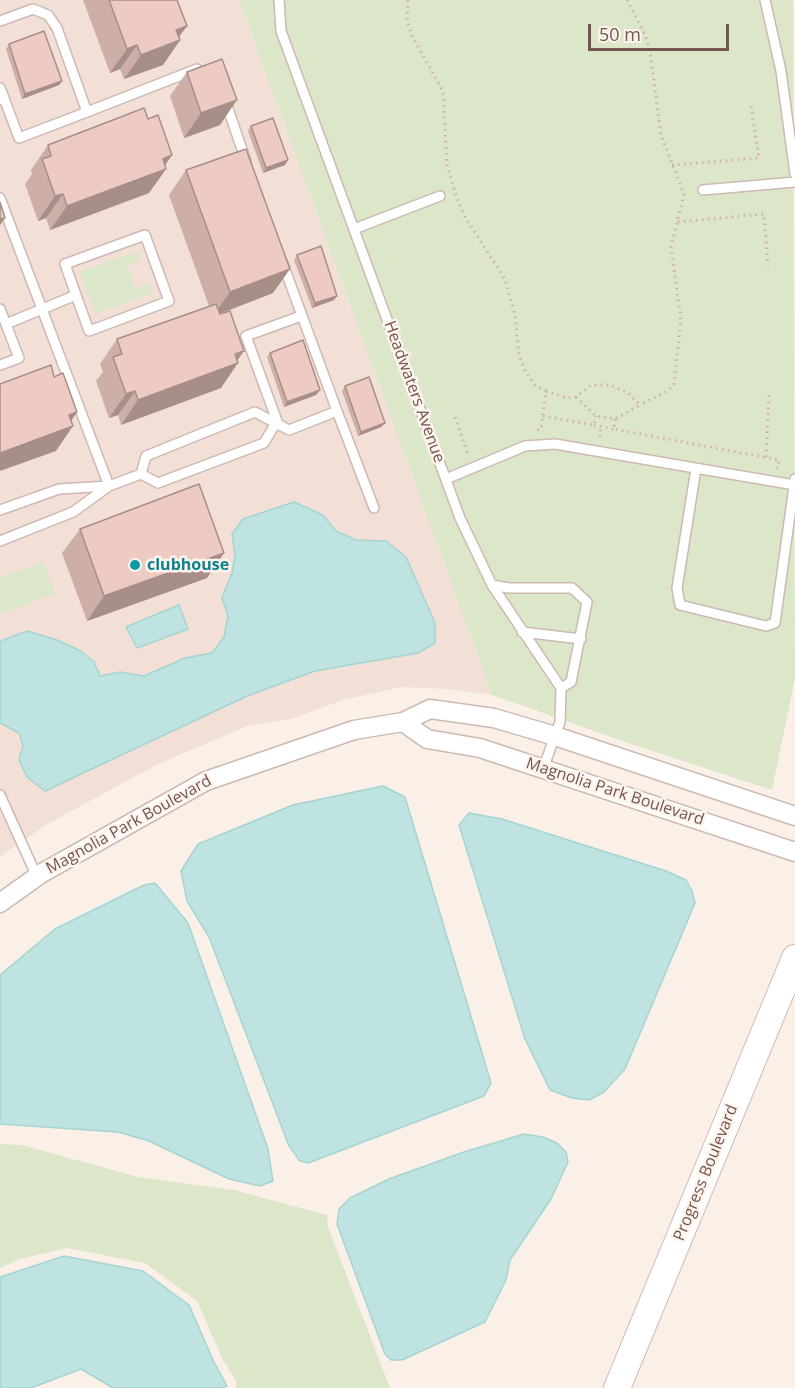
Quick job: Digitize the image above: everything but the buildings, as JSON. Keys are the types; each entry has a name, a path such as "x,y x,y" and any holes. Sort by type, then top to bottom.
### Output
{"main road":[{"name":"Progress Boulevard","path":"617,1388 795,958"}],"street":[{"name":"Magnolia Park Boulevard","path":"0,903 37,877 206,781 354,730 403,722 430,708 494,718 555,736 795,816"},
{"name":"Magnolia Park Boulevard","path":"403,722 427,739 480,748 795,852"}],"lane":[{"name":"Headwaters Avenue","path":"279,0 281,31 460,518 492,585 561,688"},
{"path":"765,0 781,71 795,174"},
{"path":"0,21 33,9 48,15 57,28 87,112"},
{"path":"0,88 2,99 19,138 212,63"},
{"path":"220,85 251,173"},
{"path":"703,190 795,182"},
{"path":"354,229 440,196"},
{"path":"0,198 109,486"},
{"path":"145,235 170,301 89,330 76,295 65,264 145,235"},
{"path":"278,250 374,508"},
{"path":"6,324 76,295"},
{"path":"0,309 19,358 0,365"},
{"path":"277,421 246,336 301,316"},
{"path":"141,474 146,456 255,412 277,421 289,430 337,411"},
{"path":"0,541 73,512 109,486 141,474 158,483 264,443 277,421"},
{"path":"446,478 525,446 555,444 795,485"},
{"path":"696,469 677,588 680,605 766,626 776,623 795,479"},
{"path":"0,510 59,489 109,486"},
{"path":"492,585 509,588 572,588 587,602 571,682 561,688 560,722 543,769"},
{"path":"522,632 581,639"},
{"path":"0,795 37,877"}],"path":[{"path":"408,0 407,20 412,36 442,91 447,165 456,196 465,217 505,279 514,315 519,355 525,371 535,385 564,398 576,397 591,386 610,385 628,393 640,405"},
{"path":"576,397 596,416 615,419 668,391 674,384 681,320 671,247 672,234 678,222 684,194 661,135 646,37 627,0"},
{"path":"672,165 759,158 751,105"},
{"path":"678,222 764,214 768,266"},
{"path":"540,429 546,391"},
{"path":"766,457 769,394"},
{"path":"542,416 778,460 776,482"},
{"path":"594,425 596,416"},
{"path":"454,417 468,454"},
{"path":"614,429 615,419"}],"shaded area":[{"path":"0,0 239,0 492,695 447,689 401,687 343,700 291,719 250,725 158,764 44,826 0,857"}],"green space":[{"path":"239,0 793,0 795,678 772,790 492,695"},
{"path":"138,251 141,259 127,266 135,288 149,284 152,293 96,313 79,272"},
{"path":"43,562 55,594 0,614 0,578"},
{"path":"0,1144 22,1145 138,1177 234,1190 327,1215 328,1227 390,1388 236,1388 236,1381 222,1358 197,1301 145,1263 67,1248 20,1259 0,1268"}],"water":[{"path":"294,502 323,515 336,531 356,540 386,541 406,557 435,623 435,643 418,653 315,671 247,696 45,791 27,777 19,760 23,746 19,733 0,723 0,641 27,631 57,640 81,651 94,662 100,676 120,672 144,676 185,658 212,653 224,637 228,616 222,598 232,573 235,555 232,534 243,519"},
{"path":"179,605 188,629 137,648 126,627"},
{"path":"383,786 405,797 491,1083 484,1096 308,1163 300,1161 289,1146 209,937 187,901 181,871 198,844 293,805"},
{"path":"469,813 502,819 666,871 686,880 692,891 695,903 625,1069 604,1092 589,1100 572,1098 550,1090 525,1039 459,825"},
{"path":"155,883 188,923 268,1149 273,1181 260,1186 229,1179 149,1141 118,1132 0,1124 0,975 55,929 144,885"},
{"path":"524,1134 543,1137 557,1143 566,1152 568,1162 551,1199 510,1260 506,1280 485,1322 402,1360 391,1360 385,1354 337,1224 339,1209 350,1198 389,1179 464,1152"},
{"path":"64,1256 143,1271 189,1305 227,1386 222,1388 113,1388 81,1369 31,1388 0,1388 0,1277"}],"place":[{"name":"clubhouse","path":"135,565"}]}
